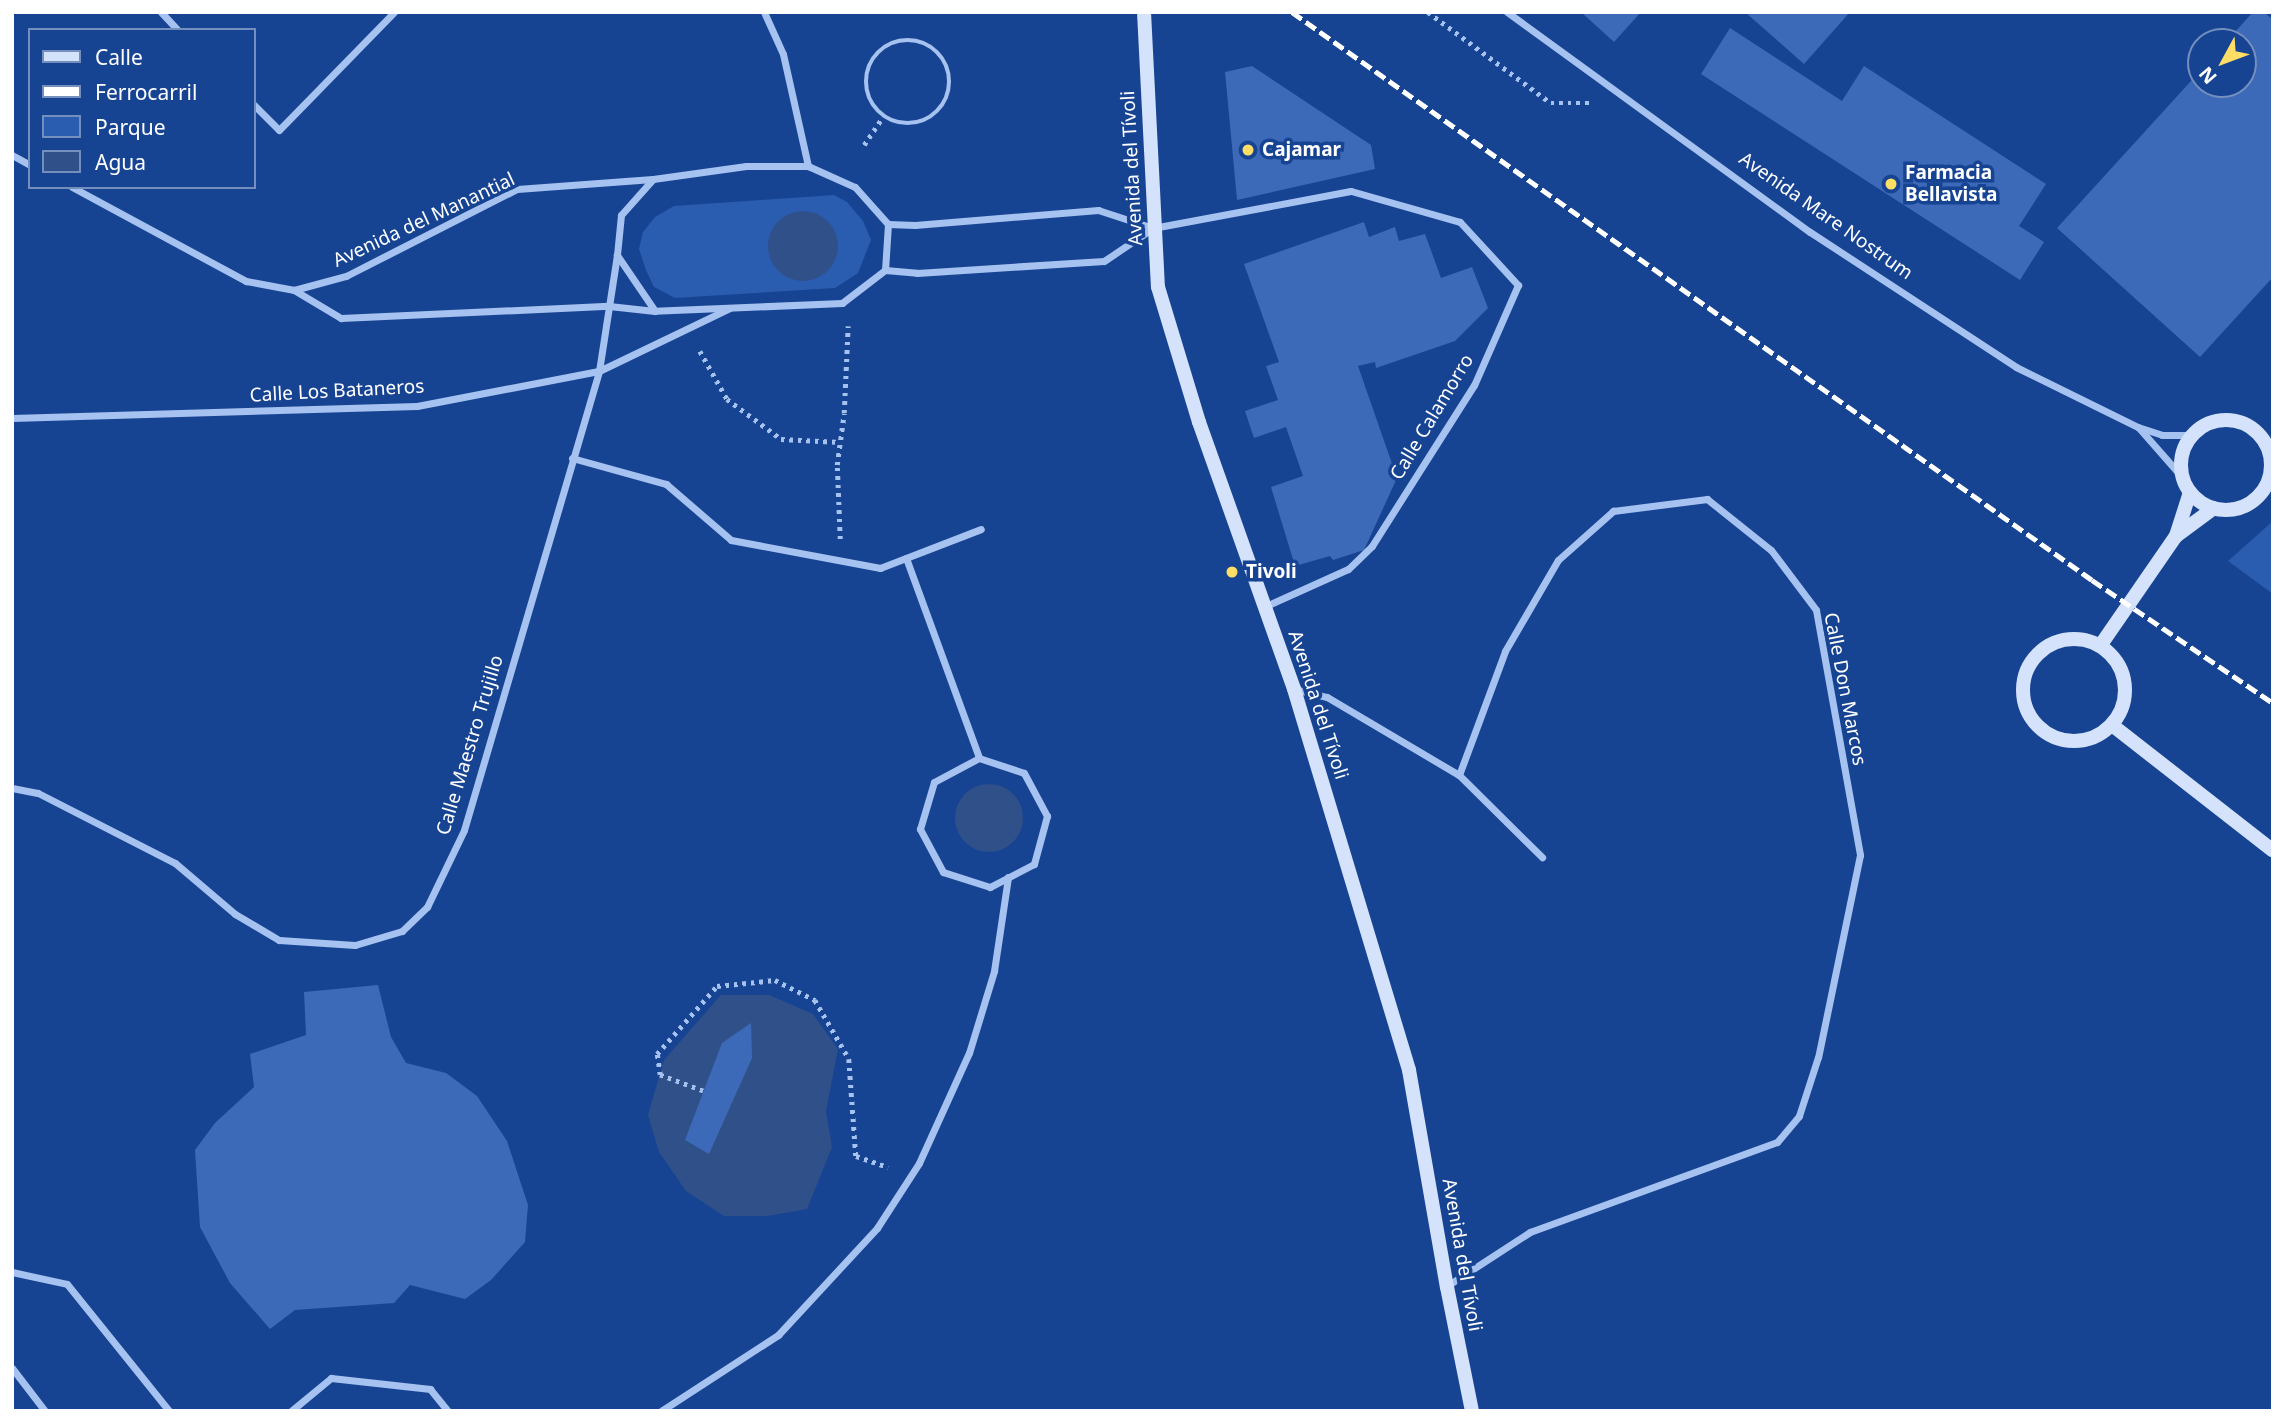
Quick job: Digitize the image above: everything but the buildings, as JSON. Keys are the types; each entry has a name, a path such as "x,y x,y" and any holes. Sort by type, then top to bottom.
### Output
{"main road":[{"name":"Avenida del Tívoli","path":"1144,12 1158,286 1199,422 1294,689 1409,1070 1472,1411"},
{"path":"2176,536 2186,485 2180,463 2192,435 2218,421 2233,421 2248,426 2266,438 2271,471 2265,486 2250,502 2229,509 2214,508 2186,485"},
{"path":"2100,646 2176,536 2214,508"},
{"path":"2066,640 2084,640 2100,646 2116,662 2125,683 2125,698 2112,725 2090,738 2064,740 2048,733 2035,722 2024,698 2026,672 2035,656 2049,646 2066,640"},
{"path":"2112,725 2273,852"}],"street":[{"path":"161,12 176,28"},
{"path":"256,107 279,130 394,12"},
{"path":"764,12 783,54 808,166"},
{"name":"Avenida Mare Nostrum","path":"1507,12 1810,232 2016,367 2138,427 2162,435 2192,435"},
{"path":"12,155 28,164"},
{"name":"Avenida del Manantial","path":"294,290 346,276 517,189 653,179 746,166 808,166 855,187 888,224"},
{"path":"653,179 621,215 617,255 655,311"},
{"name":"Avenida del Manantial","path":"76,189 247,281 294,290 341,318 609,306 655,311 842,303 885,270"},
{"name":"Calle Calamorro","path":"1153,228 1351,191 1460,222 1518,285 1474,385 1372,546 1348,569 1266,606"},
{"path":"1098,210 1153,228 1104,261 917,273 885,270 888,224 915,225 1098,210"},
{"name":"Calle Maestro Trujillo","path":"12,788 37,793 174,863 235,914 279,940 355,945 402,931 427,906 464,830 598,371 617,255"},
{"name":"Calle Los Bataneros","path":"12,418 417,406 598,371 730,308"},
{"name":"Avenida Mare Nostrum","path":"2138,427 2186,485"},
{"path":"572,458 666,484 731,540 880,568 981,528"},
{"name":"Calle Don Marcos","path":"1447,1287 1530,1232 1777,1142 1799,1116 1818,1057 1860,855 1816,610 1771,550 1707,499 1613,511 1558,559 1505,651 1459,775"},
{"path":"906,558 979,758"},
{"path":"1294,689 1327,697 1459,775 1542,857"},
{"path":"979,758 1024,773 1047,816 1034,864 990,887 943,872 920,829 934,782 979,758"},
{"path":"661,1411 778,1335 877,1228 911,1175 970,1053 994,971 1008,877"},
{"path":"12,1272 66,1284 169,1411"},
{"path":"12,1368 45,1411"},
{"path":"291,1411 331,1378 430,1389 448,1411"}],"path":[{"path":"901,40 916,40 929,45 947,65 950,92 945,105 923,122 896,123 883,116 873,107 867,93 869,65 877,53 901,40"},
{"path":"864,145 883,116"},
{"path":"840,561 837,465 841,442 848,326"},
{"path":"700,351 727,398 781,439 841,442"},
{"path":"703,1091 660,1075 657,1054 717,986 775,980 816,1000 849,1059 856,1156 911,1175"}],"green space":[{"path":"834,195 847,202 863,221 871,240 858,273 835,288 675,298 654,287 646,270 639,249 643,232 655,217 674,206"},
{"path":"2273,521 2273,594 2228,561"}],"water":[{"path":"803,211 828,221 838,246 828,271 803,281 778,271 768,246 778,221"},
{"path":"982,784 996,784 1008,789 1018,799 1023,818 1018,837 1008,847 996,852 982,852 970,847 960,837 955,825 955,811 960,799 970,789"},
{"path":"721,995 769,995 813,1014 838,1049 826,1111 832,1147 807,1209 767,1216 724,1216 686,1191 659,1152 648,1115 664,1060"}],"railway":[{"path":"1292,12 2092,580 2273,703"}],"place":[{"name":"Cajamar","path":"1248,150"},
{"name":"Farmacia Bellavista","path":"1891,184"},
{"name":"Tivoli","path":"1232,572"}]}
